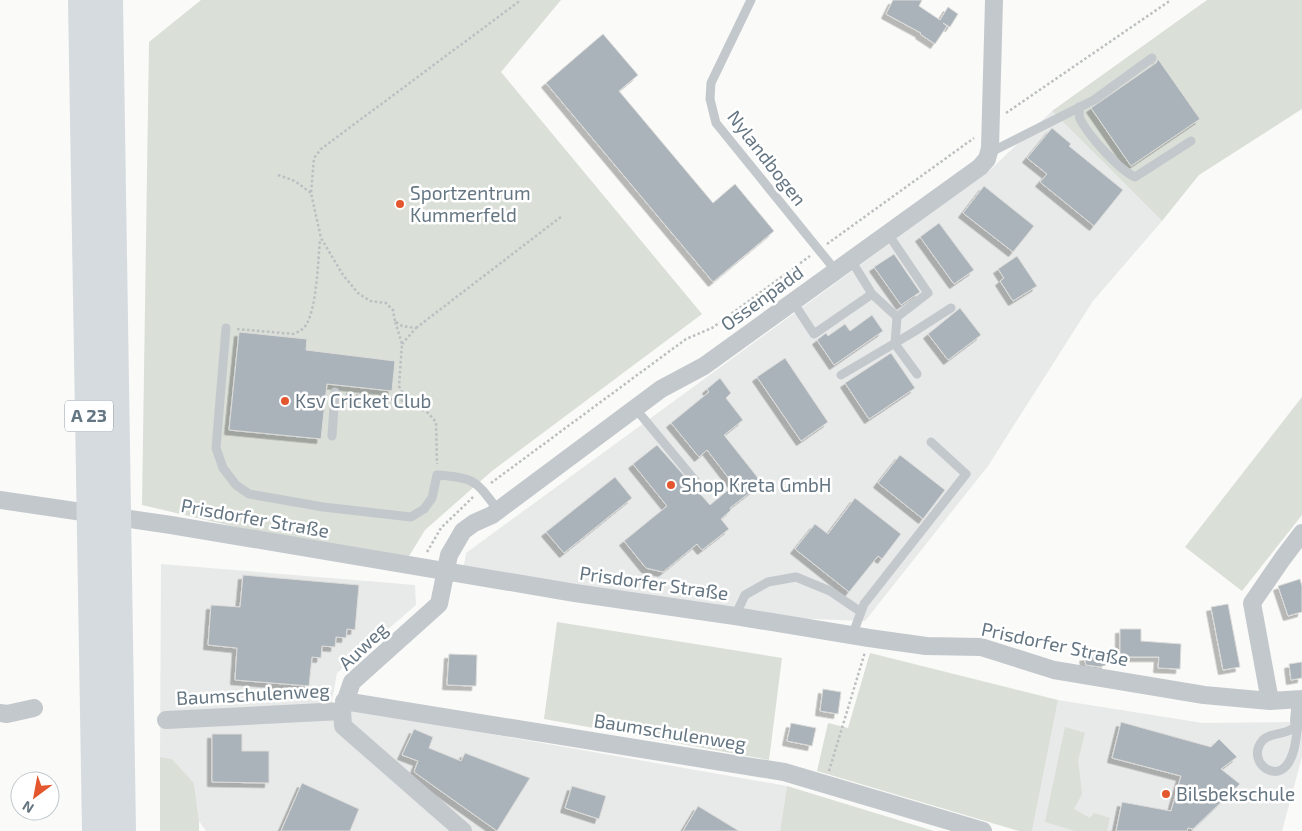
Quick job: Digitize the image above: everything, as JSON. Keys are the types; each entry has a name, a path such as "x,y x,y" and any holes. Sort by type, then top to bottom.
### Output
{"highway":[{"name":"A 23","path":"82,0 96,831"},
{"name":"A 23","path":"109,0 122,831"}],"street":[{"path":"989,153 994,0"},
{"name":"Ossenpadd","path":"446,571 449,556 463,531 498,510 661,389 704,366 888,234 980,166 988,158 989,153"},
{"name":"Prisdorfer Straße","path":"0,500 171,525 575,593 735,616 860,637 926,646 981,647 1054,670 1204,695 1270,701 1302,699 1299,723"},
{"path":"1270,701 1252,603 1302,533"},
{"name":"Auweg","path":"343,706 352,682 438,604 446,571"},
{"path":"343,706 342,726 463,831"},
{"name":"Baumschulenweg","path":"166,720 343,706 784,772 983,831"},
{"path":"0,713 7,714 34,708"}],"lane":[{"name":"Nylandbogen","path":"751,0 711,82 710,99 716,123 836,271"},
{"path":"989,153 1094,100 1152,58"},
{"path":"1079,107 1079,118 1101,147 1126,173 1135,177 1191,141"},
{"path":"888,234 928,293 897,317 895,344 917,374"},
{"path":"851,260 872,294 897,317"},
{"path":"793,302 814,334 872,294"},
{"path":"841,375 895,344 951,308"},
{"path":"226,328 216,448 223,468 236,485 249,494 323,507 410,518 424,509 432,498 437,475 469,479 477,483 498,510"},
{"path":"332,436 335,392"},
{"path":"635,408 698,484"},
{"path":"860,637 860,612 864,604 966,474 931,442"},
{"path":"735,616 746,595 768,582 796,577 830,590 860,612"},
{"path":"1299,723 1293,754 1286,766 1281,770 1274,771 1265,768 1257,754 1262,741 1269,735 1286,732 1299,723"}],"path":[{"path":"226,328 294,334 302,330 308,322 313,305 320,238 311,193 314,158 321,149 521,0"},
{"path":"421,567 430,546 441,528 482,489 686,339 712,328 973,139 990,124 1171,0"},
{"path":"278,175 295,181 311,193"},
{"path":"402,344 416,328 562,216"},
{"path":"320,238 343,276 358,293 370,301 386,303 393,310 402,344 399,386 406,401"},
{"path":"395,321 402,326 416,328"},
{"path":"335,392 406,401 428,413 436,422 437,475"},
{"path":"825,784 860,637"}],"shaded area":[{"name":"Sportzentrum Kummerfeld","path":"201,0 561,0 501,72 702,314 492,471 425,530 403,566 142,505 149,42"},
{"path":"1207,0 1302,0 1302,109 1199,175 1162,221 1052,111"},
{"path":"1052,111 1162,221 1093,301 988,466 865,621 735,616 462,577 466,553 989,171"},
{"path":"1302,397 1302,515 1242,591 1185,547"},
{"path":"161,564 415,585 416,605 337,673 331,706 787,786 780,831 206,831 199,821 194,783 172,759 160,757"},
{"path":"557,622 782,658 769,760 544,719"},
{"path":"870,653 1058,700 1032,831 1019,831 817,771 828,723 848,728"},
{"name":"Bilsbekschule","path":"1058,700 1203,723 1302,722 1302,757 1282,831 1032,831"},
{"path":"1065,727 1085,733 1078,760 1082,794 1074,809 1090,818 1094,813 1110,818 1107,831 1075,831 1045,822"},
{"path":"160,757 172,759 194,783 199,831 160,831"},
{"path":"787,786 934,831 780,831"}],"building":[{"path":"893,0 922,0 919,6 940,20 948,7 958,14 950,27 943,23 947,26 935,44 921,33 886,14"},
{"path":"603,34 638,75 619,91 713,203 735,184 774,231 713,282 546,83"},
{"path":"1158,59 1200,119 1131,166 1091,108 1156,63"},
{"path":"1052,128 1071,144 1069,146 1123,190 1094,226 1040,182 1047,174 1027,158"},
{"path":"984,186 1034,226 1013,252 963,213"},
{"path":"939,223 974,270 954,284 920,237"},
{"path":"894,254 920,292 901,305 874,267"},
{"path":"1017,256 1037,286 1013,301 1000,281 1004,278 998,269"},
{"path":"960,308 981,335 948,360 928,334"},
{"path":"872,315 883,331 834,365 817,340 826,333 828,336 845,324 850,331"},
{"path":"239,332 307,339 306,350 395,361 392,391 327,384 321,439 229,430"},
{"path":"891,353 915,388 869,419 845,383"},
{"path":"785,358 828,422 801,441 757,377"},
{"path":"720,378 731,393 726,398 743,420 724,435 762,483 730,508 731,510 721,519 729,529 702,550 697,544 663,572 646,568 624,541 667,506 633,464 657,445 710,505 734,485 707,450 699,457 671,423 709,392 707,389"},
{"path":"900,455 945,490 923,519 878,483"},
{"path":"615,477 632,498 564,553 546,532"},
{"path":"855,498 901,534 882,559 878,556 849,592 795,549 815,524 828,534"},
{"path":"243,575 359,585 355,630 347,629 346,638 336,637 335,647 322,646 321,658 312,657 309,686 235,680 237,648 208,645 211,605 240,607"},
{"path":"1300,579 1302,586 1302,612 1288,616 1278,586"},
{"path":"1228,604 1240,667 1223,670 1211,607"},
{"path":"1120,629 1141,629 1141,641 1181,644 1180,669 1158,668 1159,657 1120,657"},
{"path":"1103,653 1106,665 1100,667 1086,665 1084,657"},
{"path":"449,654 477,655 476,686 447,685"},
{"path":"1302,662 1302,678 1291,680 1289,664"},
{"path":"823,689 841,692 838,714 820,711"},
{"path":"1121,722 1211,747 1219,739 1237,757 1221,769 1240,784 1193,829 1188,828 1187,831 1116,831 1122,802 1171,811 1181,776 1112,758"},
{"path":"791,723 816,728 812,746 787,741"},
{"path":"414,729 433,737 429,748 461,761 465,753 530,778 497,831 414,772 418,761 402,755"},
{"path":"212,734 242,734 242,751 269,751 269,783 212,782"},
{"path":"302,783 359,809 350,831 281,831"},
{"path":"572,786 606,796 599,819 565,808"},
{"path":"698,806 739,831 683,831"}],"place":[{"name":"Sportzentrum Kummerfeld","path":"400,204"},
{"name":"Ksv Cricket Club","path":"285,401"},
{"name":"Shop Kreta GmbH","path":"671,485"},
{"name":"Bilsbekschule","path":"1166,794"}]}
